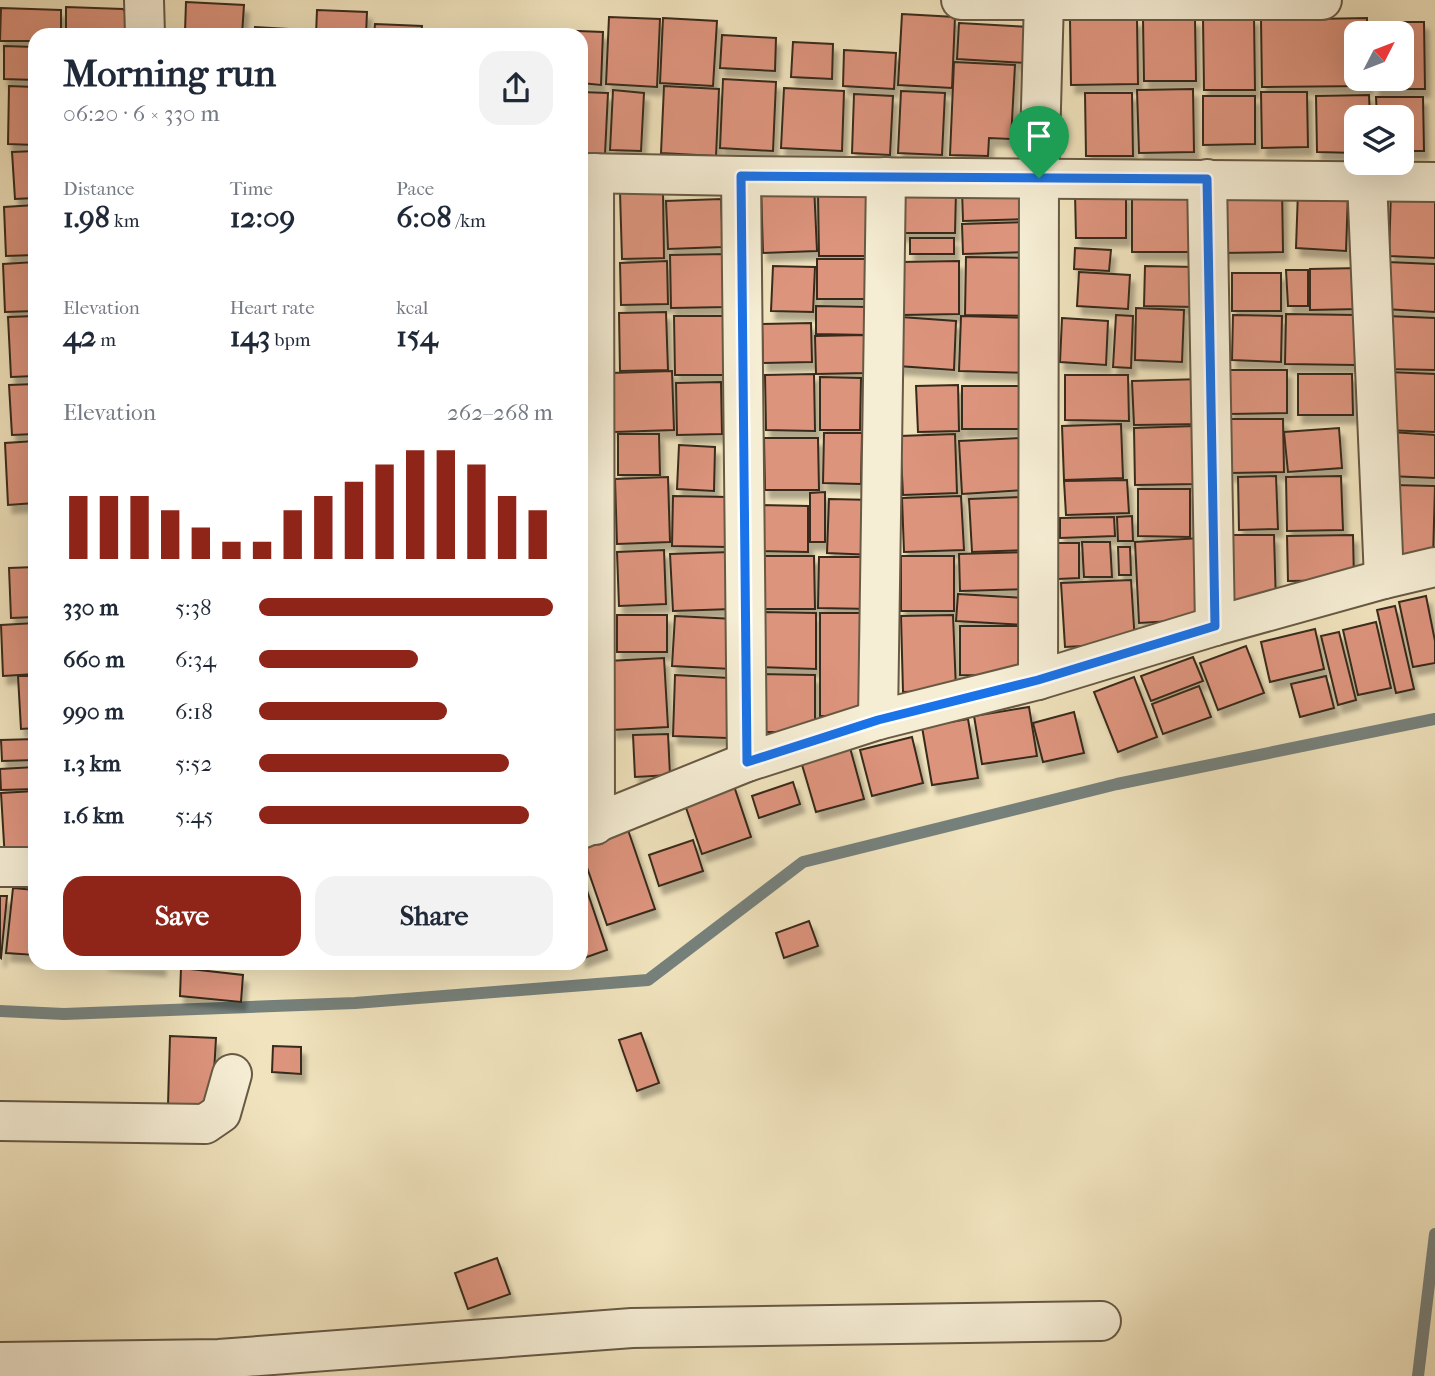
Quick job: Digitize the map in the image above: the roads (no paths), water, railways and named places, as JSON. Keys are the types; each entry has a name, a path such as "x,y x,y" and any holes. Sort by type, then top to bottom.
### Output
{"street":[{"path":"145,0 145,28"},
{"path":"961,0 1322,0"},
{"path":"1038,680 1039,178 1044,1"},
{"path":"1435,182 588,173 588,827 747,762 878,720 1038,680 1215,626 1384,579 1435,568"},
{"path":"741,176 747,762"},
{"path":"878,720 886,177"},
{"path":"1207,179 1215,626"},
{"path":"1367,180 1384,579"},
{"path":"0,867 28,867"},
{"path":"0,1121 205,1124 221,1113 232,1074"},
{"path":"0,1362 219,1359 632,1328 1101,1321"}],"waterway":[{"path":"0,1011 64,1014 355,1003 648,980 803,862 1117,784 1435,719"},
{"path":"1418,1376 1435,1234"}]}
